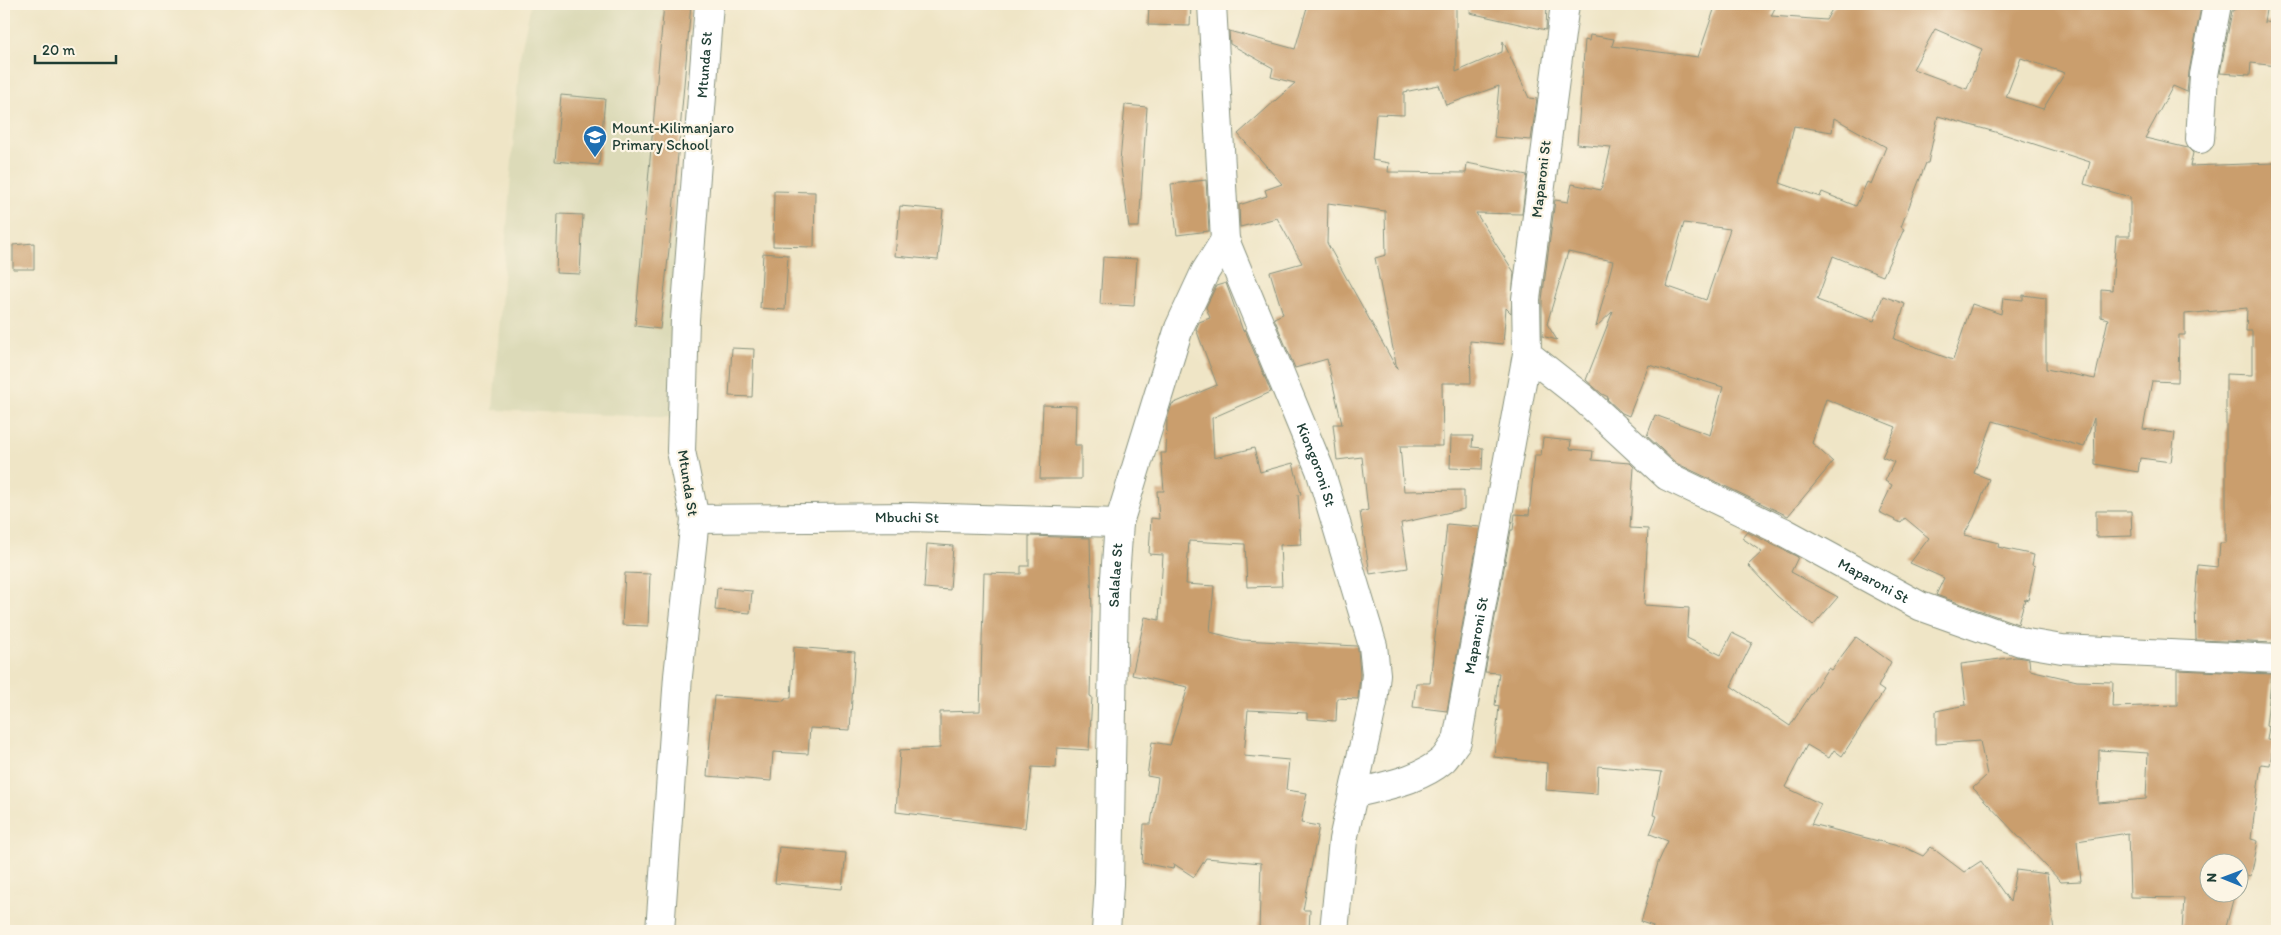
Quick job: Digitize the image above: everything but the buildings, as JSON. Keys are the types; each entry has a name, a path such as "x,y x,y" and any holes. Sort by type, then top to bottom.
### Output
{"street":[{"name":"Mtunda St","path":"660,931 678,676 695,519 682,451 685,320 709,4"},
{"name":"Kiongoroni St","path":"1212,4 1225,240 1320,470 1373,646 1376,674 1373,703 1343,840 1334,931"},
{"name":"Maparoni St","path":"1353,794 1407,779 1428,770 1444,759 1457,741 1527,354 1526,299 1565,4"},
{"path":"2200,139 2204,75 2217,4"},
{"name":"Salalae St","path":"1106,931 1109,884 1114,591 1119,522 1179,328 1204,272 1225,240"},
{"name":"Maparoni St","path":"1527,354 1584,398 1667,476 1784,532 1920,606 2020,642 2062,649 2277,659"},
{"name":"Mbuchi St","path":"695,519 910,517 1119,522"}],"shaded area":[{"name":"Mount-Kilimanjaro Primary School","path":"531,4 675,4 680,418 493,410 520,55"}],"place":[{"name":"Mount-Kilimanjaro Primary School","path":"595,158"}]}
